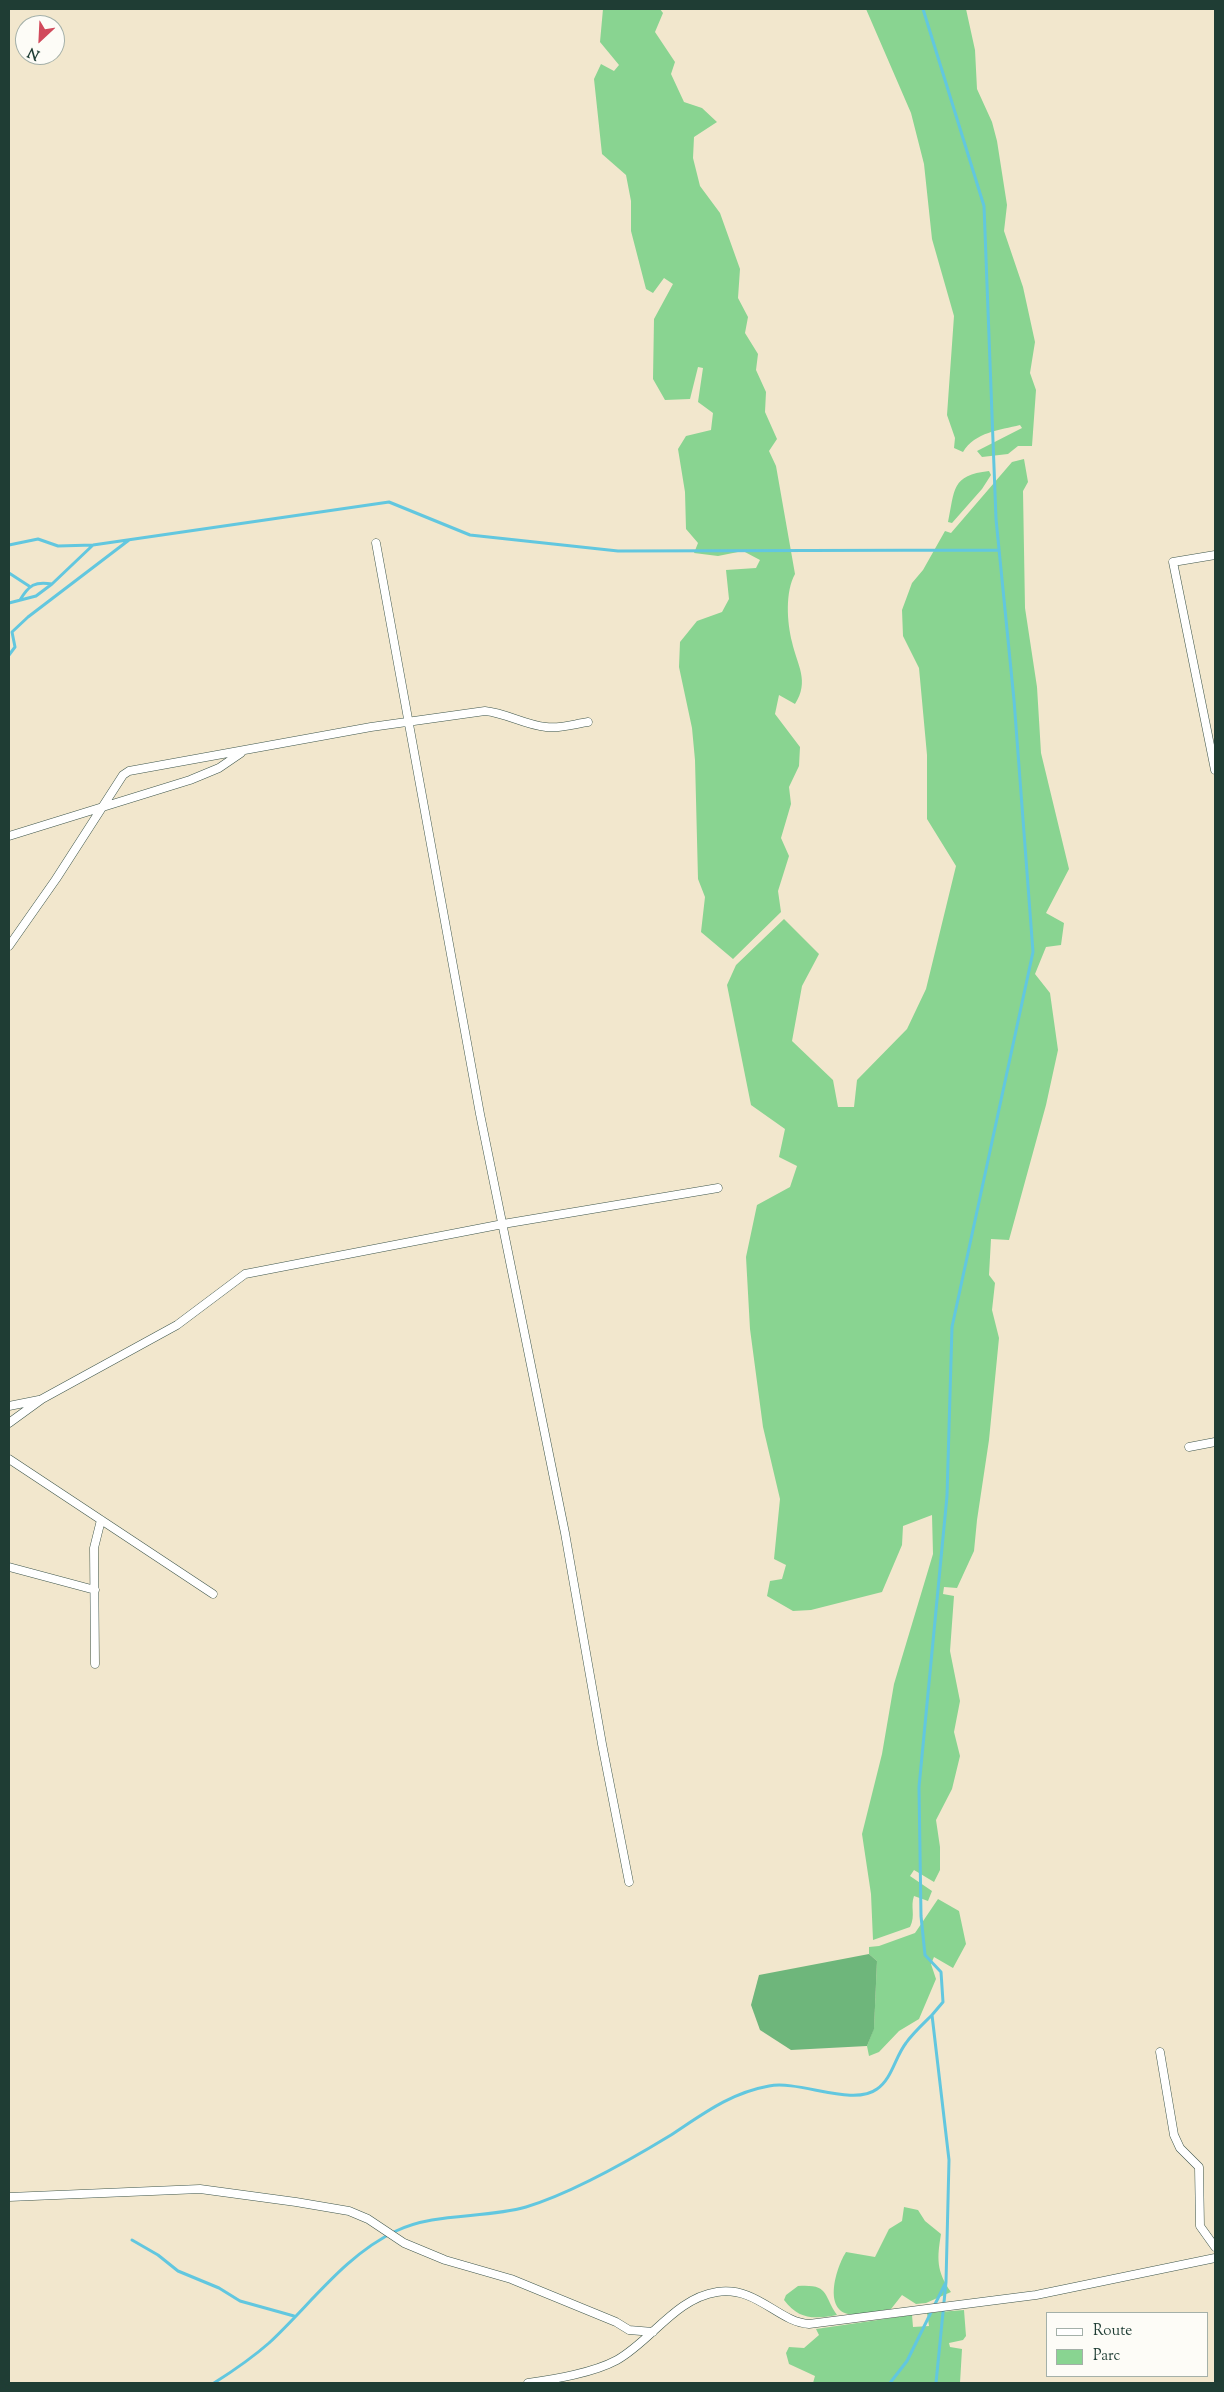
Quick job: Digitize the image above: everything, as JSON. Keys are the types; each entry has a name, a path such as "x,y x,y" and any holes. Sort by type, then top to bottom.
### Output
{"street":[{"path":"376,543 480,1114 504,1224 565,1532 602,1744 629,1882"},
{"path":"1215,554 1173,562 1215,770"},
{"path":"9,946 124,775 129,771 371,728 485,711 500,713 545,727 557,728 588,722"},
{"path":"9,836 190,780 219,768 242,752"},
{"path":"9,1423 42,1399 177,1324 245,1274 504,1224 718,1188"},
{"path":"9,1406 42,1399"},
{"path":"1189,1447 1215,1442"},
{"path":"9,1460 213,1594"},
{"path":"94,1664 94,1548 101,1520"},
{"path":"9,1568 95,1590"},
{"path":"1160,2052 1174,2135 1180,2148 1199,2167 1200,2226 1215,2247"},
{"path":"9,2197 200,2189 349,2211 368,2219 404,2243 445,2260 510,2279 616,2322 629,2330 653,2332"},
{"path":"528,2383 567,2377 615,2361 682,2307 698,2298 718,2292 746,2294 764,2302 800,2324 809,2324 1036,2296 1215,2258"}],"green space":[{"path":"603,9 660,9 663,13 655,32 675,62 671,74 684,102 702,108 717,122 694,137 693,158 700,186 720,213 740,269 738,298 748,317 745,333 758,354 756,370 766,392 765,412 777,439 769,451 776,466 795,574 788,598 788,616 792,642 801,673 802,688 795,704 779,695 775,714 800,747 799,766 789,787 791,804 781,838 789,856 778,891 781,912 733,959 701,932 705,897 698,879 695,760 692,728 679,667 680,642 697,621 722,612 729,599 726,570 756,568 760,560 743,551 718,556 694,553 698,543 686,529 685,492 678,449 686,436 711,430 713,413 698,402 703,368 698,367 690,399 665,400 653,379 654,319 673,284 664,278 653,293 646,289 631,231 631,201 626,175 602,154 594,79 601,64 614,71 619,65 600,42"},
{"path":"866,9 966,9 975,50 977,89 992,122 997,141 1007,205 1004,231 1023,287 1035,342 1030,373 1036,390 1032,446 1018,446 1008,454 982,457 977,451 1022,428 1020,425 996,430 981,436 968,445 963,452 954,448 955,438 947,415 954,316 932,239 924,164 911,113"},
{"path":"1024,459 1028,482 1023,491 1025,608 1037,687 1041,753 1069,869 1046,913 1064,923 1061,945 1046,947 1035,974 1050,993 1058,1050 1046,1105 1009,1240 991,1239 989,1275 995,1283 992,1310 999,1338 989,1440 974,1551 957,1588 944,1587 943,1594 954,1596 950,1651 960,1701 954,1732 960,1756 952,1789 936,1820 940,1847 940,1870 934,1882 914,1870 910,1876 932,1891 928,1901 914,1896 913,1919 910,1927 873,1940 871,1894 862,1834 882,1754 894,1684 933,1554 932,1515 903,1526 902,1545 882,1592 811,1610 793,1611 767,1596 770,1581 782,1579 786,1565 774,1559 780,1499 763,1427 750,1329 746,1257 757,1205 790,1187 797,1166 779,1157 785,1129 751,1105 727,985 736,965 784,919 819,954 802,986 792,1041 833,1080 838,1107 854,1107 857,1080 907,1029 926,989 956,866 927,819 927,755 919,668 903,636 902,610 912,583 923,570 945,531 951,533 1012,462"},
{"path":"989,471 991,475 982,489 952,523 948,522 954,493 961,480 977,473"},
{"path":"938,1899 959,1911 966,1944 953,1968 934,1957 931,1964 936,1979 919,2019 899,2031 879,2052 869,2056 867,2046 874,2028 877,1961 869,1954 869,1947 879,1946 915,1933"},
{"path":"869,1954 877,1961 874,2029 867,2046 791,2050 760,2030 751,2005 759,1975"},
{"path":"904,2207 918,2210 925,2221 941,2234 939,2250 940,2271 951,2292 926,2303 916,2304 902,2295 891,2309 864,2314 853,2315 840,2310 836,2304 834,2286 842,2258 846,2252 875,2257 889,2229 902,2221"},
{"path":"798,2286 821,2289 837,2315 814,2317 801,2315 795,2311 784,2300 786,2295"},
{"path":"964,2310 966,2336 963,2340 949,2343 950,2347 962,2349 960,2383 813,2383 815,2376 789,2364 786,2353 789,2347 804,2348 819,2335 816,2329 912,2315 913,2327 929,2326 927,2313"}],"waterway":[{"path":"923,9 984,206 996,519 1014,700 1033,952 952,1327 947,1496 919,1787 921,1916 925,1955 941,1972 943,2002 932,2015 949,2160 946,2282 936,2383"},
{"path":"9,545 38,539 58,546 93,545 389,502 470,535 618,551 999,550"},
{"path":"9,655 15,647 12,632 28,617 129,540"},
{"path":"9,603 36,596 52,584 93,545"},
{"path":"9,573 29,586"},
{"path":"20,600 33,585 41,583 52,584"},
{"path":"214,2383 269,2343 360,2253 396,2231 427,2221 510,2211 544,2201 619,2165 655,2145 717,2105 755,2089 782,2085 840,2094 867,2094 882,2085 906,2043 932,2015"},
{"path":"132,2240 158,2255 178,2271 219,2288 240,2301 294,2316"},
{"path":"890,2383 907,2361 945,2284"}]}
